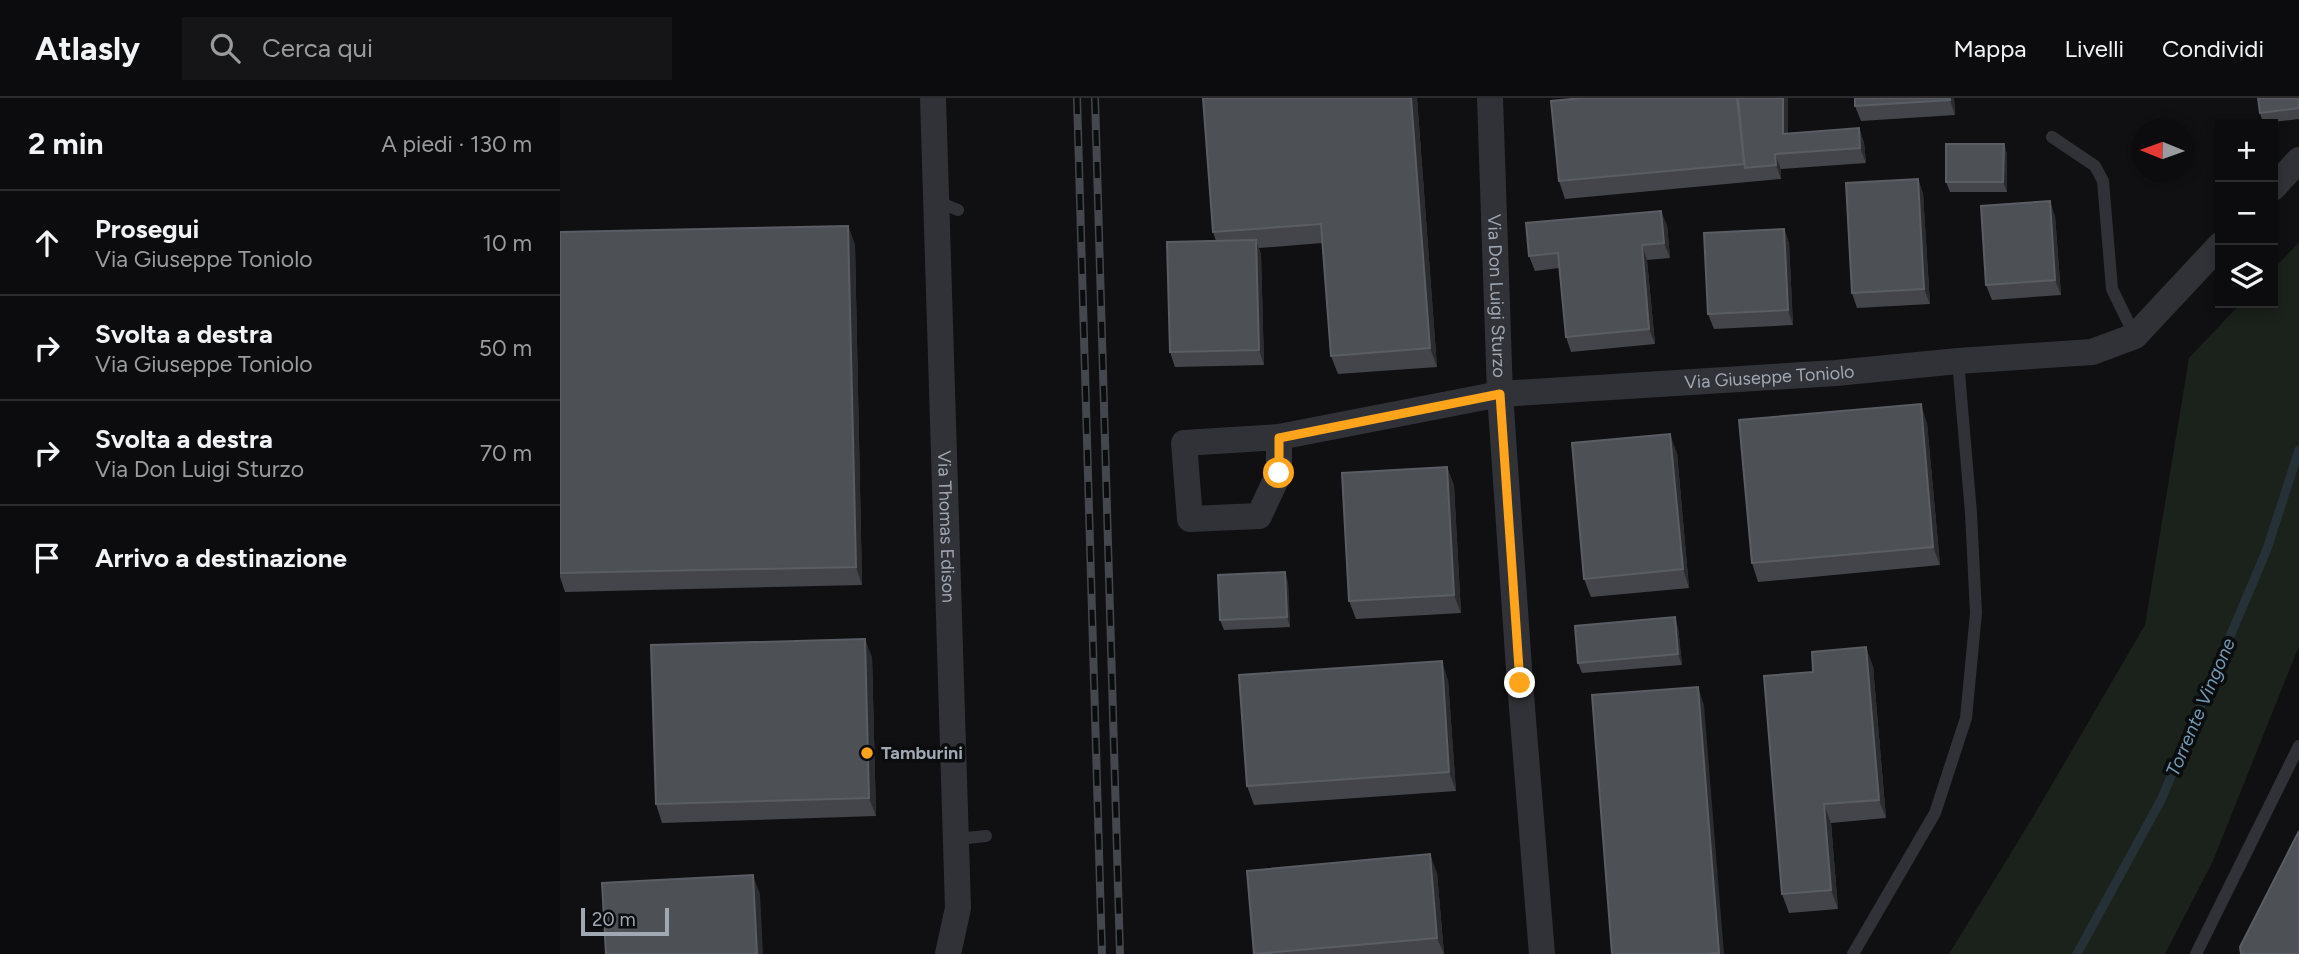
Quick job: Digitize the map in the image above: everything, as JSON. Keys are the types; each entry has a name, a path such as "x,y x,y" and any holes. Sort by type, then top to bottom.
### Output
{"street":[{"name":"Via Thomas Edison","path":"933,98 947,205 958,908 948,954"},
{"name":"Via Don Luigi Sturzo","path":"1490,98 1500,394 1542,954"},
{"path":"2278,183 2299,160"},
{"name":"Via Giuseppe Toniolo","path":"1279,438 1500,394 1836,373 2092,352 2135,336 2219,245"}],"lane":[{"path":"2052,137 2095,166 2104,181 2112,289 2135,336"},
{"path":"1853,954 1935,813 1966,718 1976,613 1971,513 1958,361"},
{"path":"2196,954 2299,746"},
{"path":"956,839 986,836"}],"shaded area":[{"path":"2299,242 2299,646 2213,861 2165,954 1949,954 2145,625 2189,358 2236,308 2278,308 2278,265"}],"building":[{"path":"1203,98 1411,98 1430,348 1331,356 1321,224 1213,232"},
{"path":"1582,98 1737,98 1744,164 1559,181 1551,101"},
{"path":"1738,98 1783,98 1783,134 1859,128 1860,148 1775,154 1776,165 1745,168"},
{"path":"1855,98 1950,98 1950,100 1855,106"},
{"path":"2258,98 2299,98 2299,108 2260,113"},
{"path":"1946,144 2004,144 2003,182 1946,182"},
{"path":"1918,179 1924,289 1852,293 1846,183"},
{"path":"2050,201 2055,280 1986,285 1981,206"},
{"path":"1661,211 1664,243 1642,245 1649,329 1566,337 1558,253 1529,256 1526,223"},
{"path":"848,226 856,567 560,573 560,232"},
{"path":"1784,229 1788,310 1708,314 1704,233"},
{"path":"1256,240 1259,350 1170,352 1167,242"},
{"path":"1921,404 1933,547 1752,563 1739,420"},
{"path":"1670,434 1683,569 1584,579 1572,443"},
{"path":"1447,467 1454,595 1349,601 1342,473"},
{"path":"1285,572 1287,617 1220,620 1218,575"},
{"path":"1675,617 1678,654 1578,663 1575,626"},
{"path":"865,639 869,798 656,804 651,645"},
{"path":"1866,647 1879,800 1824,804 1831,890 1782,894 1764,676 1813,672 1812,652"},
{"path":"1442,661 1449,772 1247,786 1239,675"},
{"path":"1698,687 1719,953 1612,954 1592,695"},
{"path":"2299,831 2299,954 2241,954 2240,947"},
{"path":"1430,854 1437,938 1254,954 1247,871"},
{"path":"753,875 757,954 606,954 602,883"}],"waterway":[{"name":"Torrente Vingone","path":"2077,954 2161,800 2267,549 2299,450"}],"railway":[{"path":"1077,98 1102,954"},
{"path":"1095,98 1120,954"}],"place":[{"name":"Tamburini","path":"867,753"}],"route":[{"path":"1279,473 1279,438 1500,394 1520,683"}]}
